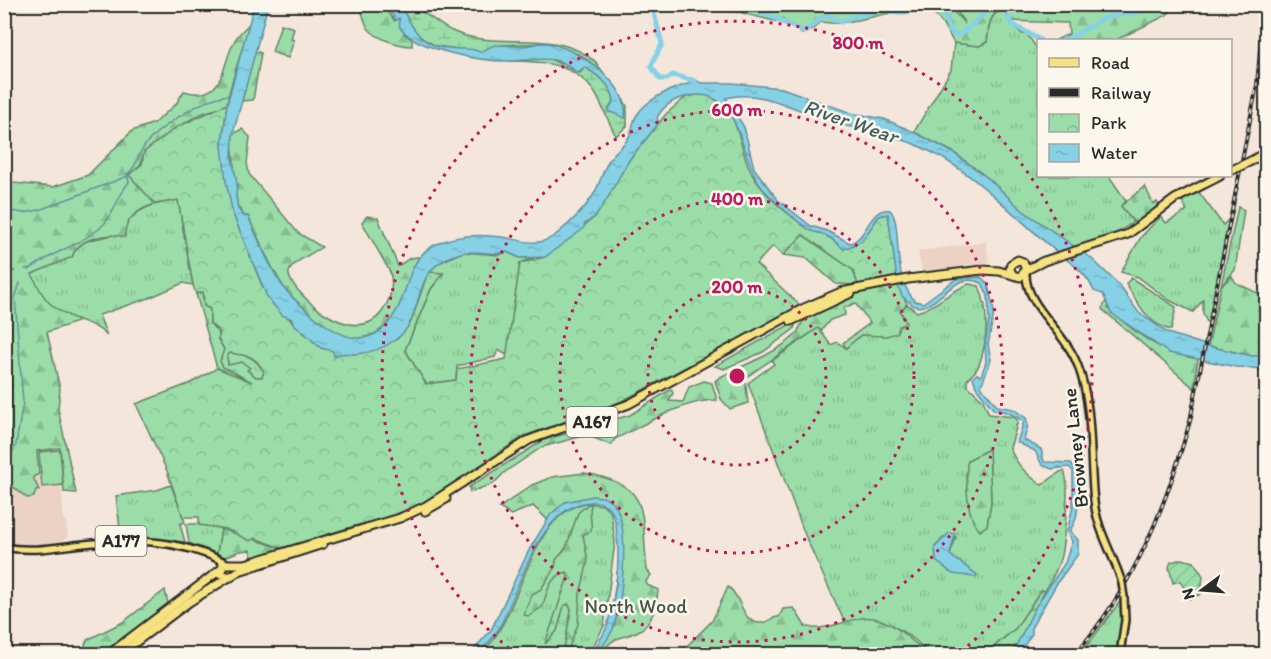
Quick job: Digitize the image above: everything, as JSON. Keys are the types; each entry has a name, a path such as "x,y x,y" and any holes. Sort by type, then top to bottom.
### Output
{"highway":[{"path":"1232,170 1266,152"},
{"path":"1010,266 1014,276 1044,261 1128,234 1175,199 1219,177"},
{"name":"A167","path":"229,563 245,564 400,518 426,506 529,440 629,404 802,309 841,292 908,279 999,271 1010,266 1015,260 1021,260"},
{"path":"1026,271 1021,260 1044,261"},
{"name":"A167","path":"999,271 1014,276"},
{"name":"A167","path":"120,654 189,602 244,569 410,519 433,507 530,444 633,407 820,306 874,285"},
{"path":"109,654 220,569 229,563 232,576 224,577 220,569"}],"main road":[{"path":"1026,271 1026,286"},
{"name":"Browney Lane","path":"1014,276 1026,286 1033,300 1067,343 1079,368 1088,399 1094,503 1122,583 1124,597 1125,620 1120,654"},
{"name":"A177","path":"4,547 34,549 144,540 187,546 229,563"},
{"path":"214,558 220,569"}],"shaded area":[{"path":"986,242 989,262 922,272 918,251"},
{"path":"61,447 63,519 66,520 68,538 51,545 5,544 4,490 18,484 37,451"}],"green space":[{"path":"360,5 382,5 395,21 399,18 404,33 412,40 412,46 400,45 375,35 366,24"},
{"path":"400,5 414,8 446,28 469,37 550,43 504,45 480,52 436,46 416,35"},
{"path":"728,5 948,5 965,24 953,5 1176,5 1167,15 1118,39 1058,39 1069,34 1068,23 1009,21 1003,9 992,18 987,42 979,46 954,43 939,20 927,10 911,10 839,23 821,22 812,30 802,34 783,24 734,10"},
{"path":"1003,9 1009,21 1022,34 1027,34 1037,49 1037,177 1110,177 1126,201 1121,206 1133,222 1114,235 1075,247 1022,210 988,178 953,152 914,132 951,70 954,43 979,46 987,42 992,18"},
{"path":"249,24 227,103 223,142 227,180 236,217 262,286 270,302 280,314 292,319 293,323 321,348 333,351 334,356 340,353 369,352 387,345 388,348 365,367 335,368 328,362 308,357 299,344 258,311 232,266 218,253 197,185 208,180 206,153 213,110 203,113 186,122 144,152 140,165 129,174 155,204 143,209 130,220 125,237 110,235 94,238 80,245 72,257 32,274 50,304 80,321 47,332 60,389 58,409 76,493 64,492 60,448 37,451 39,474 33,477 39,490 36,490 34,497 27,498 12,486 5,490 5,396 12,386 4,356 4,182 53,187 88,175 132,131 154,123 176,104 184,91 207,92 214,87 223,71 235,39"},
{"path":"281,24 294,28 291,39 294,40 288,58 272,52"},
{"path":"551,43 576,49 594,60 604,73 582,56"},
{"path":"255,51 261,53 253,100 242,101"},
{"path":"548,58 580,73 585,67 608,84 614,99 609,110 625,112 623,99 627,106 627,126 616,136 595,93 578,75 546,63 510,61"},
{"path":"703,94 725,107 737,128 747,163 757,182 777,204 810,230 828,236 844,248 856,244 879,216 888,214 897,278 858,285 853,270 803,235 783,255 773,246 756,264 801,306 620,402 524,436 428,500 402,512 281,548 255,538 250,541 226,529 199,525 199,517 183,517 167,471 136,404 191,383 217,368 252,382 223,367 220,361 224,349 218,339 220,333 210,323 210,309 204,306 203,292 196,294 193,285 178,200 155,204 129,175 142,164 144,152 177,127 227,104 222,145 233,214 263,288 293,323 321,348 354,354 397,339 411,322 428,272 443,273 431,289 405,350 426,384 456,380 457,369 506,359 520,263 545,257 596,216 629,160 666,114 686,97","holes":["230,353 254,359 264,372 262,377 256,377 247,370 250,368 242,362 228,365 227,356"]},
{"path":"242,129 250,137 247,163 249,174 298,233 322,247 298,261 289,272 298,290 323,312 338,321 354,325 369,322 382,312 388,302 392,288 390,272 362,222 367,216 378,218 398,266 410,258 419,257 396,313 381,330 361,338 342,334 312,315 283,286 248,216 244,216 237,205 232,140 233,134"},
{"path":"1145,186 1153,204 1157,202 1159,206 1135,224 1121,206"},
{"path":"1198,191 1223,225 1229,219 1208,324 1203,314 1203,300 1193,312 1169,300 1138,277 1121,272 1141,237 1161,216 1166,223 1187,211 1182,200"},
{"path":"178,200 193,285 183,283 149,298 99,315 107,336 95,327 51,307 45,300 31,274 72,257 75,250 86,242 119,232 131,218 147,207"},
{"path":"1238,207 1244,210 1235,270 1221,286"},
{"path":"803,235 853,270 858,285 836,284 806,258 783,255"},
{"path":"462,252 499,255 507,252 520,258 534,258 520,263 507,355 498,350 495,357 457,366 456,380 426,384 405,350 431,289 443,274 428,272 439,263"},
{"path":"1232,276 1236,283 1266,297 1266,355 1252,356 1208,346 1221,286"},
{"path":"1131,278 1176,307 1171,330 1156,323 1144,312 1126,284"},
{"path":"898,284 907,304 900,311 906,323 899,326 897,333 886,336 861,335 846,348 843,343 870,323 855,303 844,308 845,315 830,320 821,331 818,328 745,378 748,403 730,409 721,399 715,381 784,345 797,333 803,322 814,314 849,297"},
{"path":"969,284 979,286 986,315 986,336 982,356 977,369 967,380 967,385 983,400 989,414 1014,417 1018,421 1010,448 1027,474 1042,485 1064,471 1067,488 1064,538 1056,570 1045,591 1041,590 1016,628 999,642 990,654 933,654 890,624 874,620 845,623 807,540 748,383 774,364 772,361 818,328 831,345 837,342 846,348 860,335 873,335 901,326 904,317 900,311 907,304 917,312 924,310","holes":["989,449 991,502 987,525 966,479 968,460","944,537 956,537 950,555 977,575 973,577 949,572 935,547"]},
{"path":"202,291 204,306 210,309 210,323 221,337 218,339 224,349 223,367 248,379 253,384 217,368 196,294"},
{"path":"1107,299 1108,309 1150,341 1172,352 1198,359 1194,388 1102,309"},
{"path":"796,321 794,329 763,352 724,369 715,366"},
{"path":"230,352 245,355 254,360 264,372 262,377 256,377 247,370 249,368 228,365 227,356"},
{"path":"704,381 712,383 717,400 678,408 615,439 611,445 587,435 542,447 505,472 493,484 470,492 469,487 544,440 630,415 671,389 673,393 669,401 683,402 689,387"},
{"path":"989,449 991,502 987,525 980,531 969,509 967,464 968,460"},
{"path":"60,450 63,485 42,487 39,452"},
{"name":"North Wood","path":"584,473 607,478 622,485 633,494 639,504 642,517 647,570 651,575 646,581 647,585 658,590 649,622 642,629 616,639 602,654 596,654 608,633 622,543 615,512 602,501 570,503 549,521 533,506 511,515 499,508 532,485 552,477"},
{"path":"171,485 185,522 180,524 185,542 121,537 116,496 157,490"},
{"path":"586,503 604,505 611,513 615,542 604,626 589,654 481,654 495,638 538,546 550,526 566,511"},
{"path":"589,503 591,505 591,531 583,535 588,561 580,594 578,624 568,650 563,654 571,610 568,604 564,606 557,631 545,644 568,577 567,572 552,581 542,607 529,616 524,615 531,595 541,589 555,567 556,560 566,548 578,513"},
{"path":"186,524 206,524 221,529 217,554 189,543"},
{"path":"221,529 281,548 252,558 250,550 225,557 217,554"},
{"path":"1181,559 1194,562 1203,576 1201,594 1190,599 1180,581 1173,583 1169,567 1171,562"},
{"path":"728,587 733,591 746,615 755,622 762,623 779,617 783,609 794,608 805,626 813,628 873,618 891,624 933,654 903,649 851,649 806,650 782,654 679,654 712,621"},
{"path":"165,590 168,604 108,649 88,654 85,645 87,640 123,622"},
{"path":"1041,590 1045,591 1012,654 990,654 996,645 1016,628"},
{"path":"1121,600 1122,617 1116,654 1081,654"}],"water":[{"name":"River Wear","path":"254,5 268,5 233,134 232,158 237,183 238,209 244,216 248,216 268,260 285,289 311,314 342,334 363,338 382,329 392,318 402,300 416,262 431,247 439,243 475,236 537,242 551,238 558,233 589,202 609,160 627,140 635,118 642,109 661,94 691,83 688,80 691,78 701,83 732,83 782,88 851,113 884,119 914,132 952,152 988,178 1022,210 1091,258 1119,285 1139,313 1168,333 1208,346 1252,356 1266,355 1266,369 1236,367 1169,353 1111,313 1103,294 1094,291 1079,270 990,192 935,154 903,140 837,123 764,98 739,96 726,98 744,127 754,168 778,200 811,226 827,231 850,243 861,235 877,213 890,210 896,227 902,277 915,301 923,303 956,279 981,277 988,284 994,312 988,345 991,360 981,386 997,406 1013,409 1026,418 1028,425 1024,440 1041,449 1044,462 1071,463 1076,474 1078,489 1076,518 1070,531 1078,540 1078,554 1057,583 1031,628 1032,634 1018,654 1012,654 1036,606 1065,563 1072,541 1067,532 1073,506 1073,471 1069,467 1052,469 1042,465 1035,451 1017,442 1024,421 1007,412 994,410 976,387 973,377 977,374 981,376 986,362 985,344 989,321 988,296 982,283 971,280 962,282 930,303 914,306 902,296 898,286 888,214 879,216 862,241 844,249 828,236 810,230 764,190 756,177 729,112 718,101 704,95 685,97 672,102 662,110 657,118 659,123 629,160 596,216 585,224 583,229 545,257 520,258 507,252 496,254 467,252 443,260 424,281 412,319 406,330 395,340 371,351 334,356 333,351 321,348 293,323 292,319 282,315 267,297 233,214 226,182 222,145 227,104"},
{"path":"382,5 400,5 418,34 438,46 480,52 497,45 524,46 545,43 576,54 601,71 611,81 620,93 625,118 608,111 614,100 610,89 585,67 577,73 555,60 500,61 452,54 421,43 409,36 400,28 399,18 394,21 394,16"},
{"path":"593,496 602,497 614,504 619,514 624,545 617,614 613,630 599,654 593,654 606,630 611,613 616,586 618,543 611,511 604,504 594,502 575,506 559,516 545,532 498,630 477,654 470,654 491,630 529,550 551,514 565,502"},
{"path":"949,533 955,534 950,555 977,575 976,577 953,574 936,561 935,547"},
{"path":"903,649 924,654 782,654 806,650"}],"waterway":[{"path":"657,4 654,13 662,44 651,66 660,79 667,79 673,75 695,81"},
{"path":"733,4 737,11 753,10 805,32 823,17 829,16 841,22 881,9 903,12 924,8 946,17 949,31 957,35 969,28 989,10 1001,5 1012,24 1038,39"},
{"path":"1066,39 1105,18 1136,13 1154,4"},
{"path":"28,271 45,259 83,240 105,223 129,182 127,174 142,150 157,133 181,115 207,101 229,95"},
{"path":"4,210 24,213 39,210 128,176"},
{"path":"25,269 31,268"},
{"path":"4,469 16,445 23,402 15,298 20,283"},
{"path":"346,647 349,654"}],"railway":[{"path":"1075,654 1096,628 1131,574 1159,515 1181,453 1190,421 1257,85 1264,4"}]}
